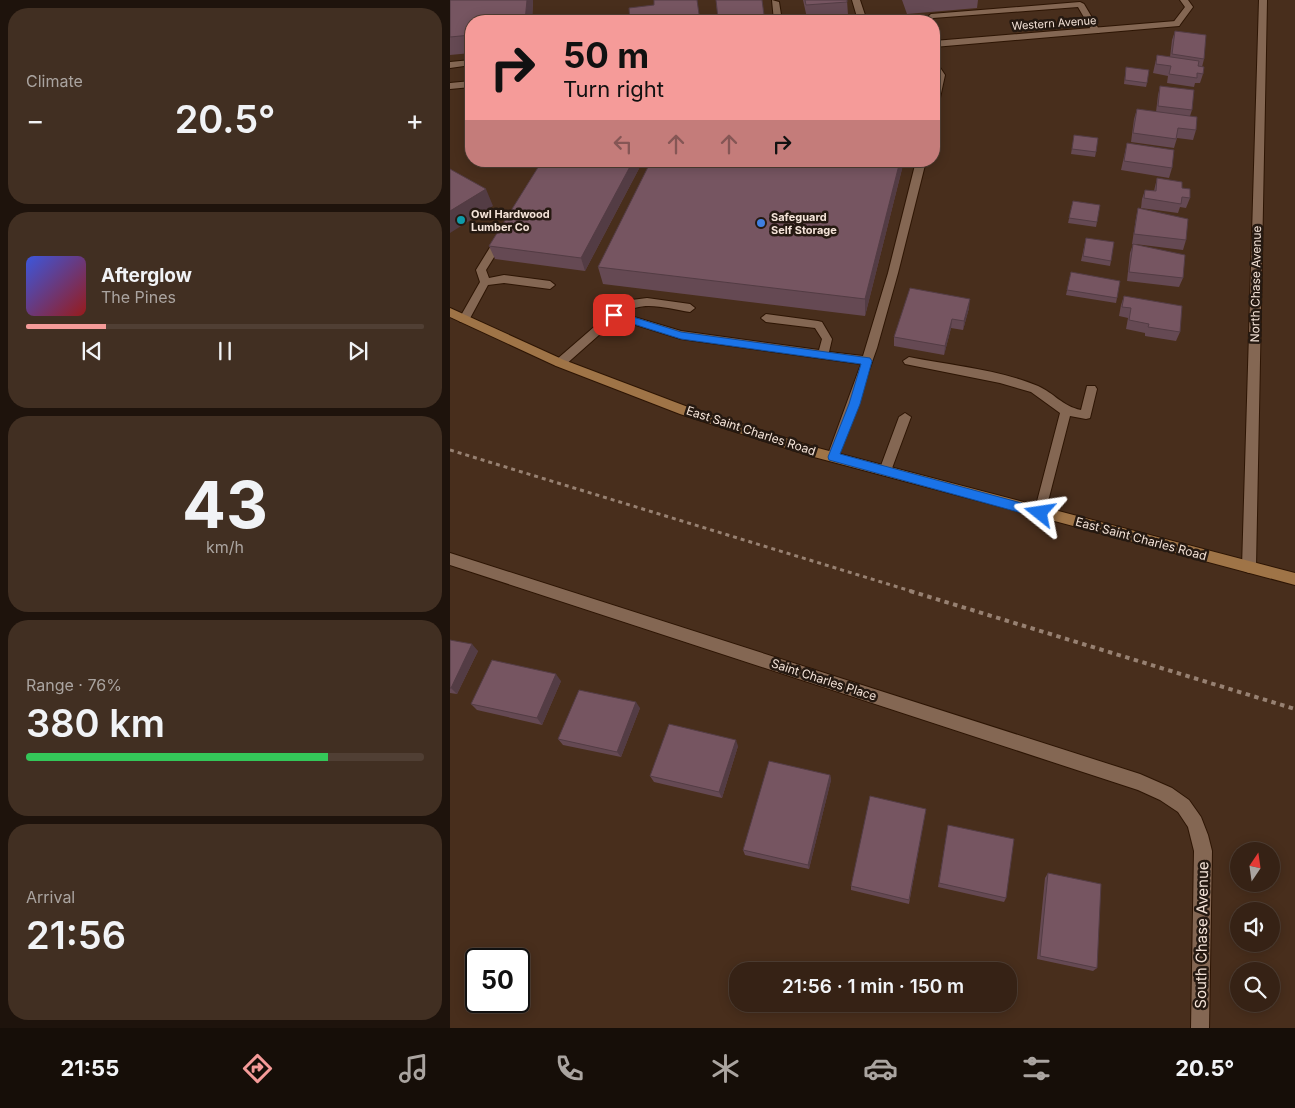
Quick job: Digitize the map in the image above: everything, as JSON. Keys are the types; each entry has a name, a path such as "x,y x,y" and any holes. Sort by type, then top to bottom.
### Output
{"main road":[{"name":"East Saint Charles Road","path":"450,312 560,362 684,410 885,472 1295,579"}],"street":[{"name":"North Chase Avenue","path":"1249,567 1263,0"},
{"name":"Western Avenue","path":"940,43 1176,24"},
{"path":"450,86 465,85"},
{"name":"Saint Charles Place","path":"450,559 1140,782 1175,800 1192,814"},
{"name":"South Chase Avenue","path":"1192,814 1198,827 1203,851 1200,1028"}],"lane":[{"path":"856,0 862,15"},
{"path":"1002,0 1008,10"},
{"path":"1176,24 1189,7 1184,0"},
{"path":"775,2 777,15"},
{"path":"940,15 1079,2 1096,31"},
{"path":"450,65 465,64"},
{"path":"833,457 854,404 867,361 911,207 920,167"},
{"path":"464,319 485,282 481,270 507,228"},
{"path":"485,282 504,279 550,285"},
{"path":"560,362 628,304 647,302 690,308"},
{"path":"614,315 681,335 867,361"},
{"path":"766,318 818,325 827,339 823,355"},
{"path":"910,361 1000,379 1035,389 1066,411 1086,415 1091,389"},
{"path":"1040,513 1066,411"},
{"path":"885,472 905,417"}],"path":[{"path":"450,450 1295,709"}],"building":[{"path":"450,0 527,0 526,15 465,15 465,36 450,37"},
{"path":"654,0 697,0 699,15 630,15 629,8 654,5"},
{"path":"716,0 762,0 764,15 718,15"},
{"path":"805,0 847,0 847,2 806,5"},
{"path":"1175,31 1206,35 1204,59 1172,54"},
{"path":"1157,55 1199,61 1198,66 1204,67 1203,74 1197,73 1197,78 1169,74 1171,66 1156,64"},
{"path":"1126,67 1149,70 1147,83 1125,80"},
{"path":"1160,86 1194,90 1192,110 1158,106"},
{"path":"1137,109 1197,117 1196,130 1178,128 1176,139 1133,133"},
{"path":"1074,135 1098,138 1096,152 1072,149"},
{"path":"1127,143 1174,150 1172,168 1124,161"},
{"path":"538,167 630,167 581,258 489,246"},
{"name":"Safeguard Self Storage","path":"648,167 898,167 865,299 598,267"},
{"path":"450,169 486,189 450,211"},
{"path":"1157,178 1182,182 1182,188 1190,189 1190,198 1182,197 1181,204 1144,198 1145,190 1156,191"},
{"path":"1073,201 1100,205 1097,222 1069,218"},
{"path":"1138,208 1188,219 1186,240 1134,234"},
{"path":"1086,238 1114,242 1111,261 1083,256"},
{"path":"1133,244 1185,255 1183,278 1129,272"},
{"path":"1071,272 1120,281 1117,298 1067,290"},
{"path":"910,288 970,299 964,321 952,319 945,346 894,337"},
{"path":"1124,296 1182,306 1180,332 1148,327 1149,324 1129,320 1131,308 1122,307"},
{"path":"450,640 472,644 451,688 450,688"},
{"path":"492,660 556,674 537,718 471,704"},
{"path":"579,690 636,702 617,752 558,739"},
{"path":"669,724 736,740 719,792 650,776"},
{"path":"769,761 830,775 808,865 743,850"},
{"path":"870,796 926,809 909,900 851,886"},
{"path":"948,825 1014,839 1006,898 939,883"},
{"path":"1048,873 1101,884 1097,968 1040,956"}],"place":[{"name":"Owl Hardwood Lumber Co","path":"461,220"},
{"name":"Safeguard Self Storage","path":"761,223"}],"route":[{"path":"614,315 662,330 702,339 867,361 854,404 833,457 1040,513"}]}
